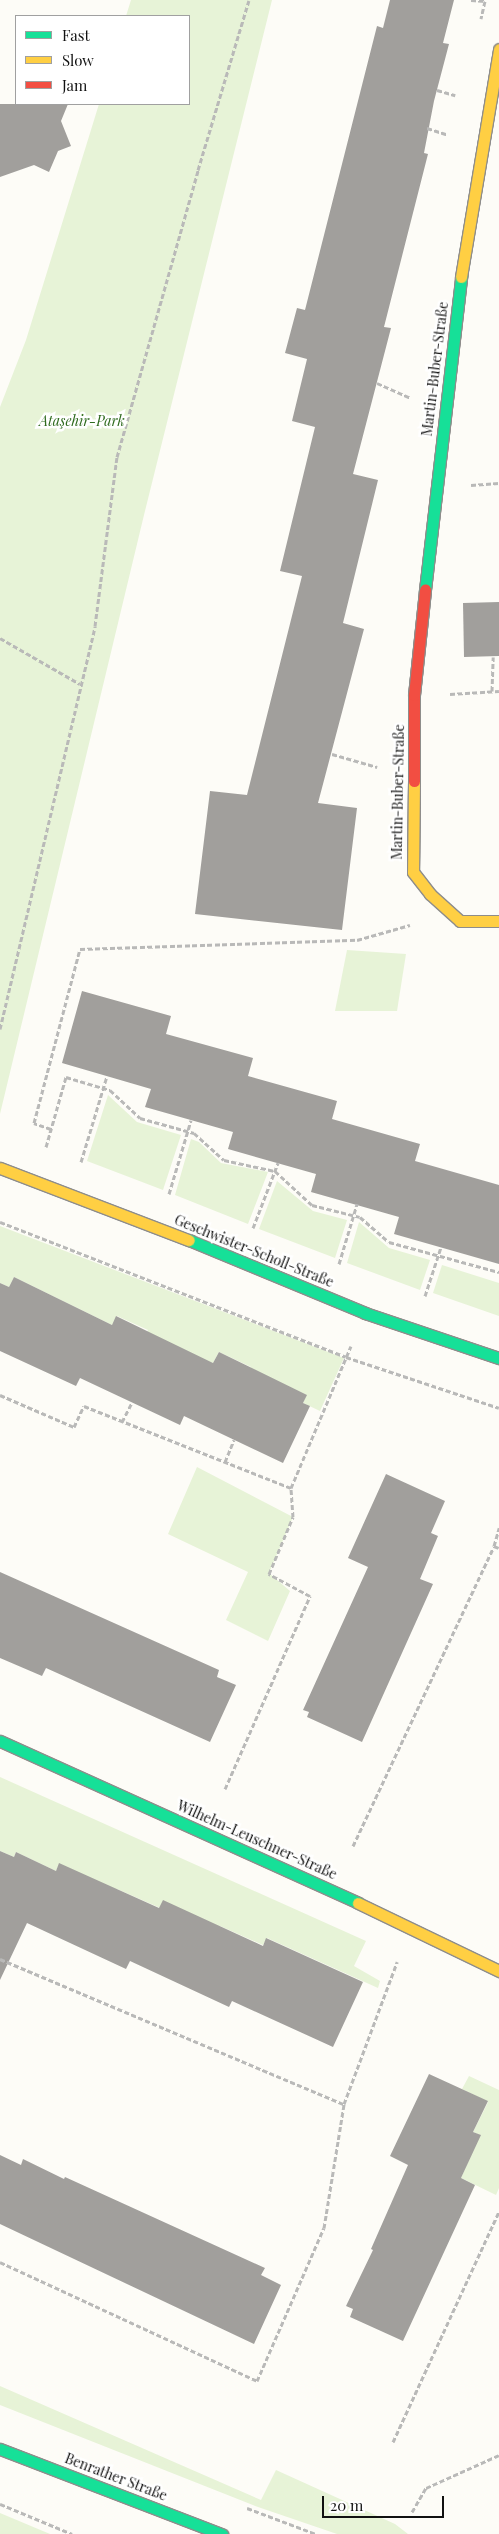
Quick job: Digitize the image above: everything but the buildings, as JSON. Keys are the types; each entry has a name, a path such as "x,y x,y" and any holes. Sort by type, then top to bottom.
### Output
{"street":[{"name":"Martin-Buber-Straße","path":"499,49 464,256 436,488 414,695 413,872 460,921 499,921"},
{"name":"Geschwister-Scholl-Straße","path":"0,1168 252,1264 365,1313 499,1358"},
{"name":"Wilhelm-Leuschner-Straße","path":"0,1741 333,1891 499,1971"},
{"name":"Benrather Straße","path":"0,2449 222,2534"}],"path":[{"path":"0,1029 95,626 117,457 249,0"},
{"path":"437,90 460,97"},
{"path":"427,128 452,137"},
{"path":"377,383 413,399"},
{"path":"0,638 80,684"},
{"path":"492,692 493,656"},
{"path":"414,695 499,691"},
{"path":"332,754 384,769"},
{"path":"51,1129 34,1123 80,949 357,940 452,914"},
{"path":"80,1167 107,1076"},
{"path":"44,1152 66,1077 110,1090 140,1118 194,1133 224,1160 275,1171 312,1205 360,1217 389,1242 499,1272"},
{"path":"166,1202 191,1120"},
{"path":"250,1234 278,1163"},
{"path":"338,1267 357,1204"},
{"path":"0,1222 346,1357 499,1408"},
{"path":"424,1297 441,1247"},
{"path":"225,1789 310,1596 269,1574 293,1517 291,1488 365,1313"},
{"path":"0,1395 74,1427 84,1406 291,1488"},
{"path":"122,1422 132,1402"},
{"path":"225,1462 234,1440"},
{"path":"353,1846 494,1546 499,1528"},
{"path":"494,1546 499,1548"},
{"path":"0,1959 344,2104"},
{"path":"0,2262 257,2381 324,2228 344,2104 398,1961"},
{"path":"393,2442 499,2212"},
{"path":"412,2512 426,2488 499,2455"},
{"path":"0,2504 72,2534"}],"green space":[{"name":"Ataşehir-Park","path":"131,0 272,0 144,515 0,1114 0,407 26,340 99,105 190,105 190,15 126,15"},
{"path":"347,950 406,954 397,1011 335,1011"},
{"path":"108,1095 137,1122 181,1135 163,1190 87,1161"},
{"path":"191,1139 199,1142 221,1163 268,1172 248,1224 175,1195"},
{"path":"277,1181 313,1211 347,1220 335,1258 259,1229"},
{"path":"359,1222 389,1248 430,1260 420,1290 347,1263"},
{"path":"0,1226 344,1358 320,1411 303,1403 306,1395 275,1380 247,1376 251,1367 219,1352 213,1363 144,1338 148,1330 117,1316 112,1325 14,1277 9,1287 0,1283"},
{"path":"442,1265 499,1283 499,1316 433,1293"},
{"path":"197,1467 293,1517 269,1573 290,1591 268,1641 226,1620 248,1572 168,1534"},
{"path":"0,1777 366,1941 354,1966 380,1981 378,1988 267,1938 263,1945 220,1926 217,1933 117,1889 114,1896 59,1864 56,1871 16,1852 14,1857 0,1851"},
{"path":"469,2076 499,2090 499,2188 496,2195 461,2178 480,2135 473,2132 488,2102 462,2089"},
{"path":"0,2386 261,2500 276,2470 395,2524 408,2534 337,2534 258,2507 0,2405"},
{"path":"0,2513 50,2534 0,2534"}],"traffic: fast":[{"path":"425,590 461,277"},
{"path":"189,1240 365,1313 499,1358"},
{"path":"0,1741 358,1903"},
{"path":"0,2449 222,2534"}],"traffic: slow":[{"path":"461,277 499,49"},
{"path":"414,781 413,872 430,894 460,921 499,921"},
{"path":"0,1168 189,1240"},
{"path":"358,1903 499,1971"}],"traffic: jam":[{"path":"414,781 414,695 425,590"}]}
